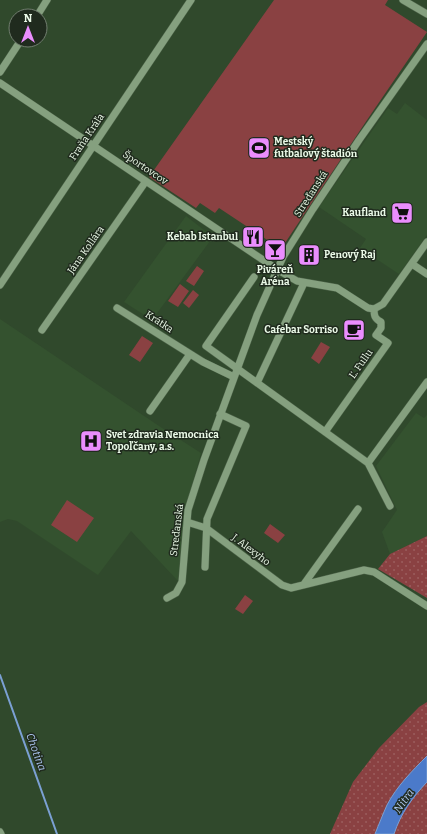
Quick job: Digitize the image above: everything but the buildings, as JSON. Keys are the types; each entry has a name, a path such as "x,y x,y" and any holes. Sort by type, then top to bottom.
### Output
{"street":[{"name":"Fraňa Kráľa","path":"0,285 191,0"},
{"path":"403,0 427,14"},
{"name":"Streďanská","path":"167,598 176,593 182,582 188,510 220,414 257,315 283,257 313,209 388,98 427,44"},
{"path":"0,72 16,48"},
{"name":"Športovcov","path":"0,83 278,270 297,281 338,288 368,308 374,309"},
{"name":"Jána Kollára","path":"42,330 146,181"},
{"path":"374,309 379,308 386,302 427,242"},
{"path":"412,264 427,274"},
{"path":"254,276 206,346 368,463 390,506"},
{"path":"257,383 304,283"},
{"name":"Krátka","path":"117,308 190,354 234,377"},
{"name":"Ľ. Fullu","path":"325,432 388,343 376,335 381,328 381,322 376,320 374,309"},
{"path":"150,411 190,354"},
{"path":"368,463 427,382"},
{"path":"205,567 206,520 246,426 220,414"},
{"path":"304,584 358,509"},
{"name":"J. Alexyho","path":"187,522 206,528 282,585 290,588 364,570 374,572 427,606"}],"shaded area":[{"path":"405,103 427,120 427,235 399,274 360,248 366,239 319,207 388,108 397,114"},
{"path":"186,216 213,237 152,320 124,302"},
{"name":"Svet zdravia Nemocnica Topoľčany, a.s.","path":"0,319 201,453 184,519 178,581 131,531 98,575 17,521 8,519 0,522"},
{"path":"416,413 424,418 427,415 427,536 390,554 382,532 397,510 376,466"}],"green space":[{"name":"Mestský futbalový štadión","path":"274,0 388,0 385,5 427,32 281,249 219,208 215,213 200,203 196,208 149,177"},
{"path":"197,266 204,271 194,286 186,281"},
{"path":"180,284 189,291 178,307 168,301"},
{"path":"193,290 199,295 189,308 183,303"},
{"path":"142,336 153,343 140,362 129,355"},
{"path":"321,342 330,347 319,364 311,358"},
{"path":"67,500 94,518 77,542 51,525"},
{"path":"270,524 285,535 278,543 264,533"},
{"path":"427,536 427,598 378,569 390,554"},
{"path":"245,595 253,601 243,614 235,609"},
{"path":"427,702 427,834 330,834 353,782 379,748 419,707"}],"water":[{"name":"Nitra","path":"427,756 427,782 408,806 400,819 394,834 375,834 387,805 395,791"}],"waterway":[{"name":"Chotina","path":"0,675 57,834"}],"place":[{"name":"Mestský futbalový štadión","path":"259,148"},
{"name":"Kaufland","path":"402,213"},
{"name":"Kebab Istanbul","path":"253,237"},
{"name":"Piváreň Aréna","path":"275,250"},
{"name":"Penový Raj","path":"309,255"},
{"name":"Cafebar Sorriso","path":"354,330"},
{"name":"Svet zdravia Nemocnica Topoľčany, a.s.","path":"91,441"}]}
